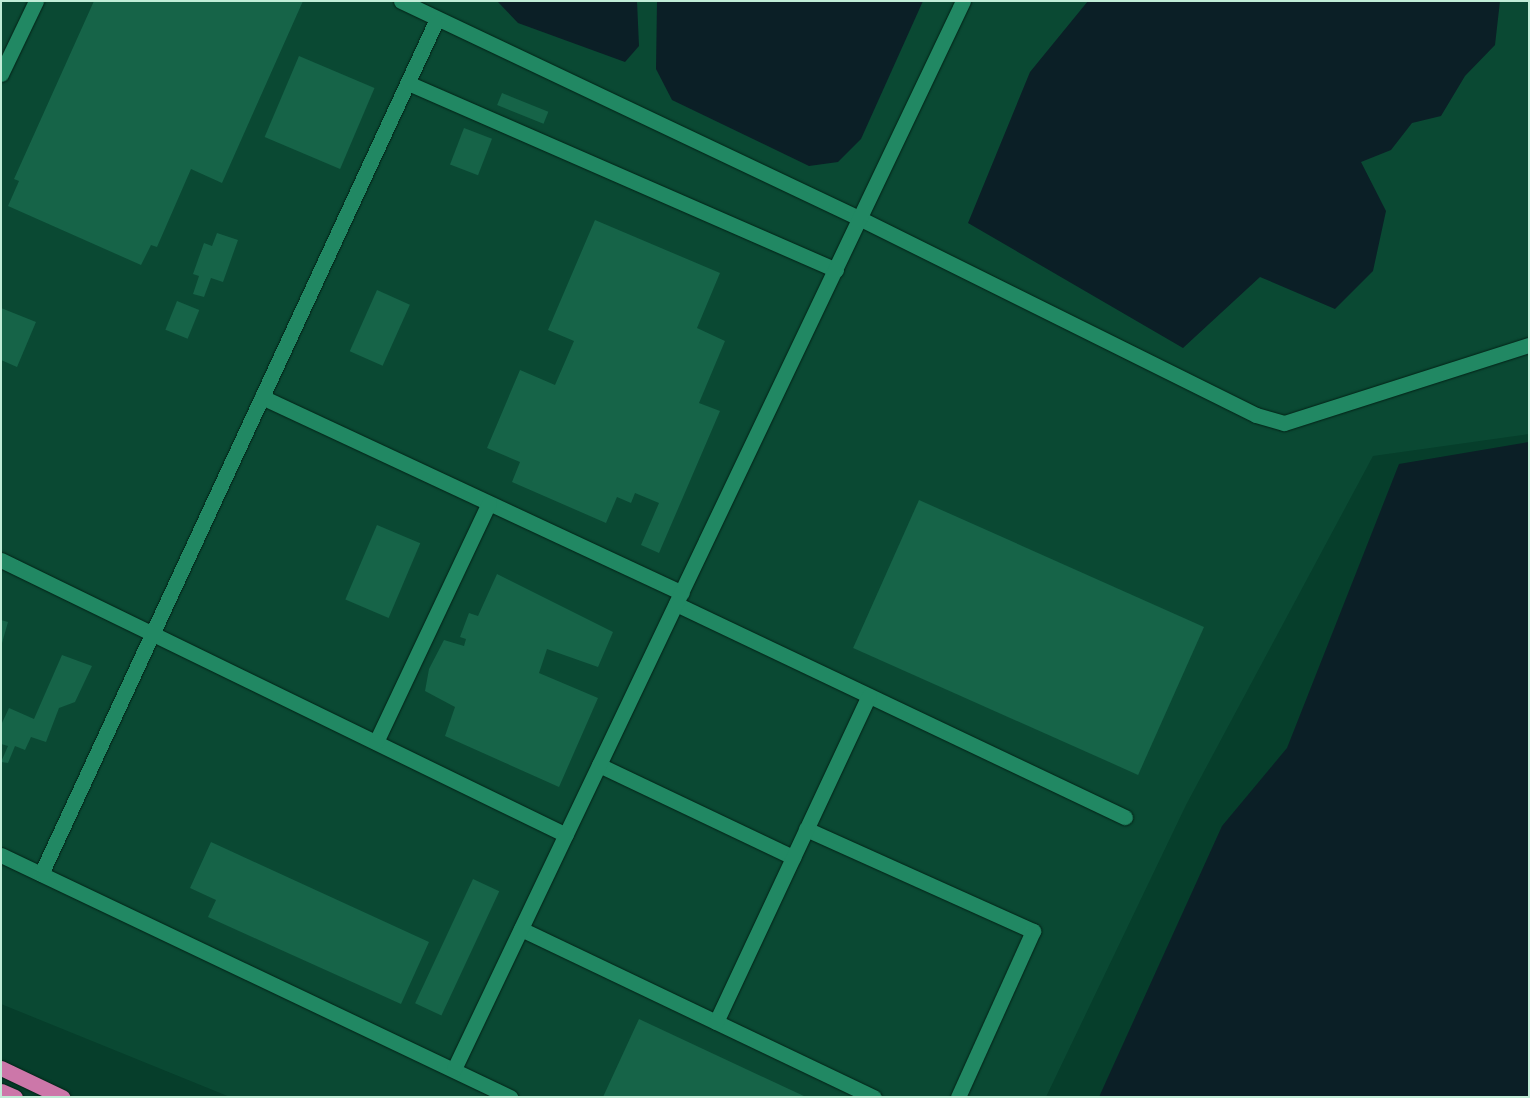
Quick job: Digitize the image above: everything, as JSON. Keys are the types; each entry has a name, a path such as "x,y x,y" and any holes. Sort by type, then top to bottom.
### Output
{"highway":[{"path":"1,1068 62,1097"},
{"path":"1,1090 15,1097"}],"lane":[{"path":"1,74 36,1"},
{"path":"401,1 861,219 1256,415 1284,423 1529,345"},
{"path":"454,1069 861,219 963,1"},
{"path":"41,874 437,19"},
{"path":"408,83 836,270"},
{"path":"262,397 489,503 869,696 1125,817"},
{"path":"376,742 489,503"},
{"path":"1,560 153,632 566,835"},
{"path":"716,1022 869,696"},
{"path":"600,765 793,856"},
{"path":"806,829 1033,931 958,1097"},
{"path":"1,855 510,1097"},
{"path":"521,929 874,1097"}],"shaded area":[{"path":"1,1 1529,1 1529,434 1373,456 1186,805 1046,1097 230,1097 1,1004"}],"water":[{"path":"497,1 637,1 639,46 625,62 518,23"},
{"path":"657,1 923,1 861,139 838,162 809,166 672,100 656,69"},
{"path":"1088,1 1500,1 1495,45 1465,76 1441,116 1412,123 1391,150 1361,162 1386,211 1373,271 1335,309 1260,277 1183,348 968,223 1030,72"},
{"path":"1529,442 1529,1097 1099,1097 1222,826 1287,748 1399,464"}],"building":[{"path":"94,1 303,1 222,183 191,169 157,247 151,245 141,265 8,206 19,181 14,179"},
{"path":"299,56 374,88 340,169 265,137"},
{"path":"502,93 548,112 543,124 497,105"},
{"path":"464,128 492,139 478,175 450,164"},
{"path":"595,220 720,273 697,328 725,341 699,403 720,411 659,553 641,545 659,503 635,493 631,503 617,497 606,523 512,482 520,462 487,448 520,370 555,385 574,341 548,330"},
{"path":"217,233 238,240 223,282 211,278 204,297 193,294 199,276 193,274 204,243 212,246"},
{"path":"377,290 410,305 383,366 350,351"},
{"path":"177,301 199,310 188,339 165,330"},
{"path":"1,308 36,322 17,367 1,360"},
{"path":"919,500 1204,627 1138,775 853,648"},
{"path":"377,525 420,543 389,618 345,600"},
{"path":"497,574 613,632 598,667 547,649 539,673 598,698 559,787 445,736 455,707 425,691 429,669 444,640 464,646 466,639 460,637 469,613 478,616"},
{"path":"1,620 8,622 2,643 1,643"},
{"path":"62,655 92,666 75,702 59,708 46,742 31,737 25,750 15,746 8,763 1,762 8,746 1,744 1,725 9,708 34,719"},
{"path":"211,842 429,942 401,1004 208,917 216,900 190,888"},
{"path":"473,879 499,891 441,1015 415,1003"},
{"path":"639,1019 806,1097 603,1097"}]}
